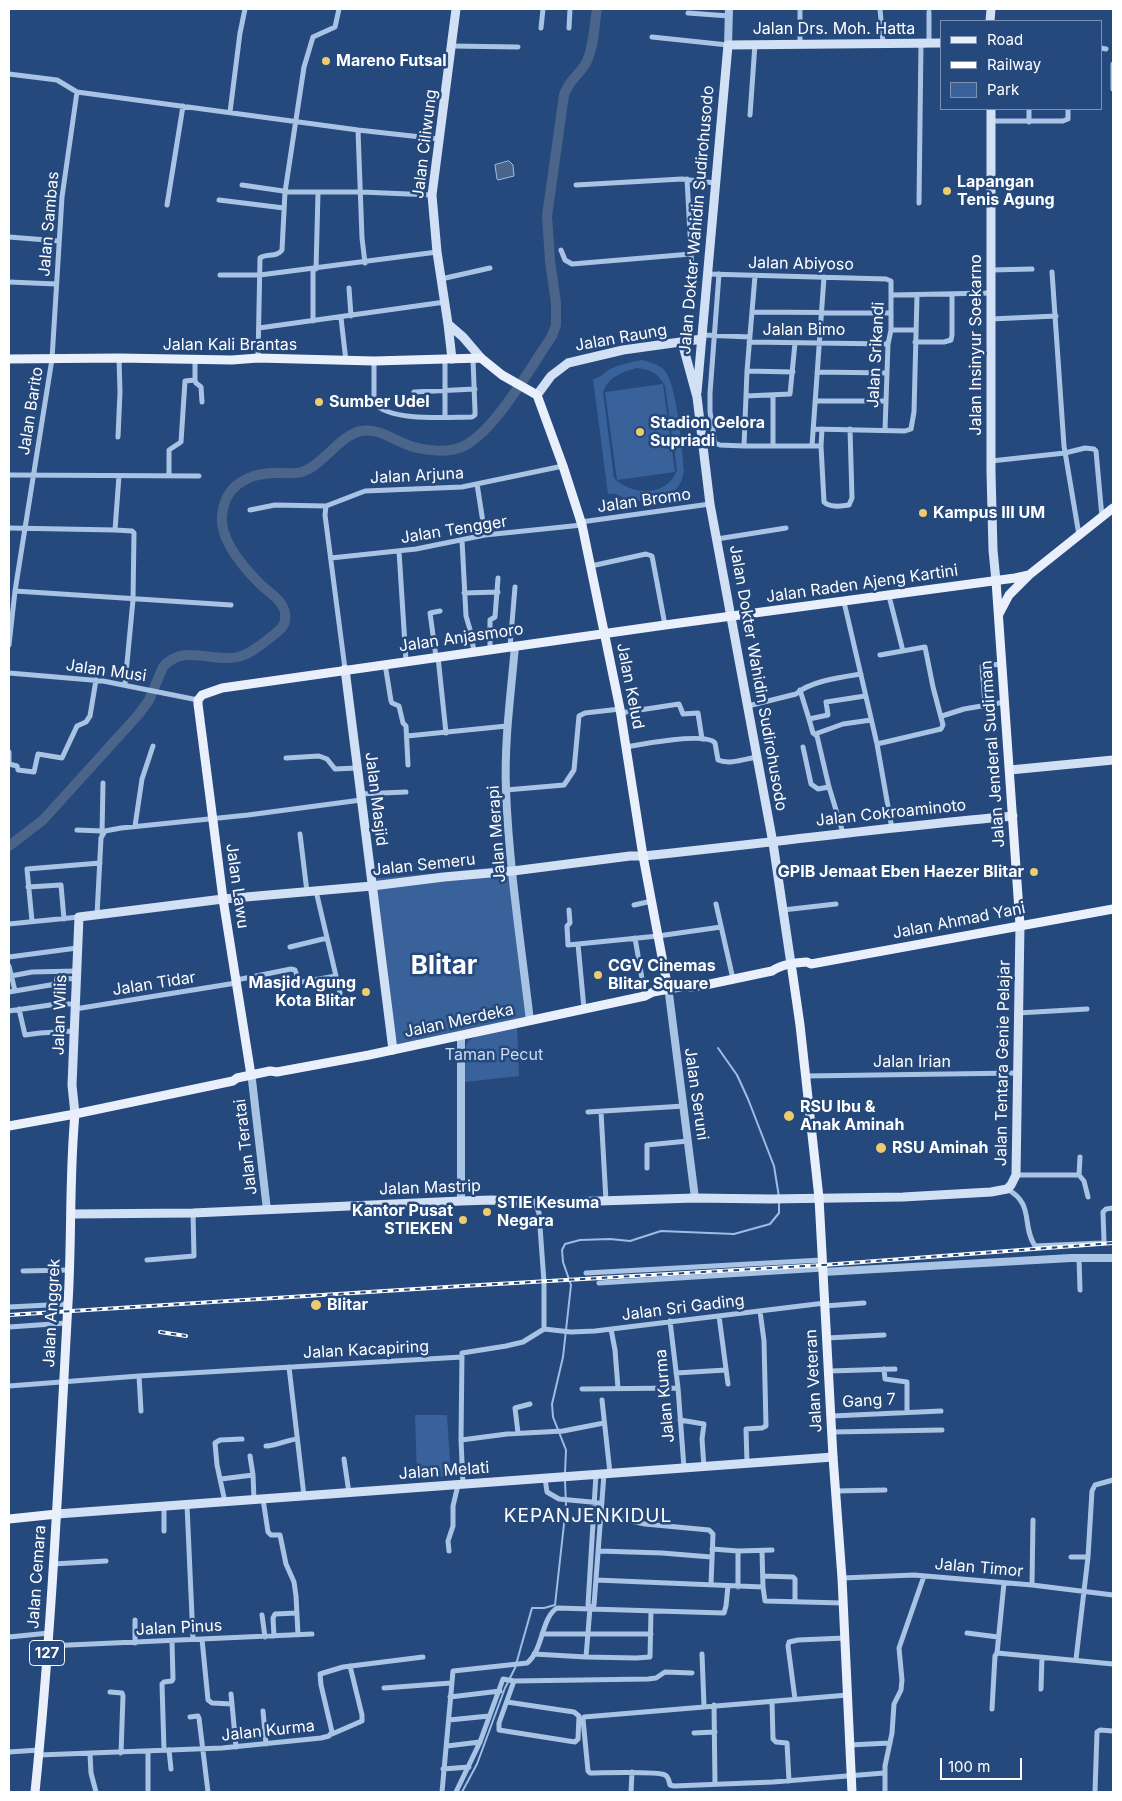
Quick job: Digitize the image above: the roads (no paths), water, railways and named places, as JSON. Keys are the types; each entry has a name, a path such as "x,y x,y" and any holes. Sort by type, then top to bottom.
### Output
{"main road":[{"name":"Jalan Ciliwung","path":"448,359 446,302 437,252 432,195 456,9"},
{"name":"Jalan Drs. Moh. Hatta","path":"728,45 940,43"},
{"name":"Jalan Dokter Wahidin Sudirohusodo","path":"697,397 728,45"},
{"name":"Jalan Insinyur Soekarno","path":"991,110 991,461 993,550 996,581"},
{"path":"448,324 463,337 477,359 534,394"},
{"name":"Jalan Raung","path":"534,394 551,376 568,363 623,350 682,342 703,337"},
{"name":"Jalan Dokter Wahidin Sudirohusodo","path":"682,342 697,397 710,504 773,843 792,967"},
{"name":"Jalan Kali Brantas","path":"9,359 232,360 258,358 346,362 477,359"},
{"name":"Jalan Kelud","path":"534,394 563,466 581,524 591,566 620,711 643,856 668,992"},
{"path":"998,616 1009,595 1029,575 1108,512"},
{"name":"Jalan Raden Ajeng Kartini","path":"732,616 889,596 1029,575"},
{"name":"Jalan Jenderal Sudirman","path":"996,581 1014,816 1020,925"},
{"name":"Jalan Anjasmoro","path":"198,700 202,696 222,688 732,616"},
{"name":"Jalan Masjid","path":"345,670 393,1050"},
{"name":"Jalan Lawu","path":"198,700 223,899 251,1078"},
{"path":"1010,770 1113,760"},
{"name":"Jalan Cokroaminoto","path":"773,843 842,833 1014,816"},
{"name":"Jalan Semeru","path":"79,917 223,899 372,886 630,856 773,843"},
{"name":"Jalan Ahmad Yani","path":"792,967 807,962 811,964 1113,909"},
{"name":"Jalan Wilis","path":"75,1114 72,1085 79,917"},
{"name":"Jalan Tentara Genie Pelajar","path":"819,1198 903,1197 991,1192 1007,1189 1011,1185 1016,1176 1020,925"},
{"name":"Jalan Merdeka","path":"9,1126 233,1081 237,1078 251,1078 270,1071 277,1072 393,1050 646,996 653,992 668,992 685,986 691,987 772,971 778,967 792,967"},
{"name":"Jalan Veteran","path":"792,967 819,1198 833,1457 842,1578 852,1792"},
{"name":"Jalan Anggrek","path":"57,1514 70,1270 75,1114"},
{"name":"Jalan Mastrip","path":"72,1214 193,1213 492,1200 539,1203 695,1198 819,1198"},
{"name":"Jalan Melati","path":"57,1514 833,1457"},
{"path":"9,1519 57,1514"},
{"name":"Jalan Cemara","path":"35,1792 57,1514"}],"street":[{"path":"230,112 245,9"},
{"path":"258,358 260,257 278,254 282,250 285,192 304,67 311,40 316,35 334,26 339,9"},
{"path":"541,28 543,9"},
{"path":"569,28 570,9"},
{"path":"800,9 800,44"},
{"path":"880,9 883,43"},
{"path":"652,37 728,45 729,12 688,13"},
{"path":"919,203 925,43 929,12"},
{"path":"750,115 755,44"},
{"path":"452,46 518,47"},
{"path":"1113,64 1113,89"},
{"path":"9,74 56,80 77,92 296,122 439,139"},
{"name":"Jalan Sambas","path":"52,359 63,188 77,92"},
{"path":"167,205 183,106"},
{"path":"1028,122 1029,110"},
{"path":"991,121 1066,121 1068,110"},
{"path":"358,130 362,238 365,263"},
{"path":"576,185 688,179 715,183"},
{"path":"688,179 692,270"},
{"path":"242,185 285,192 361,192 432,195"},
{"path":"313,321 318,193"},
{"path":"219,200 284,208"},
{"path":"9,237 59,241"},
{"path":"561,250 565,260 572,264 691,254"},
{"path":"220,275 260,276 437,252"},
{"path":"441,279 490,268"},
{"path":"990,270 1032,269"},
{"path":"1052,272 1059,392 1065,453 1079,535"},
{"name":"Jalan Abiyoso","path":"709,274 886,279 891,281"},
{"path":"719,274 710,412 713,440 720,445 821,446"},
{"path":"744,446 754,276"},
{"path":"812,446 824,277"},
{"name":"Jalan Srikandi","path":"885,430 888,344 891,330 891,281"},
{"path":"9,282 56,284"},
{"path":"349,288 351,316"},
{"path":"892,295 917,296 990,293"},
{"path":"915,342 944,342 951,340 952,295"},
{"path":"813,429 908,430 913,427 917,296"},
{"path":"258,328 446,302"},
{"path":"752,312 891,314"},
{"path":"990,319 1056,316"},
{"path":"341,318 346,362"},
{"path":"891,330 915,330"},
{"name":"Jalan Bimo","path":"703,337 714,336 795,343 888,344"},
{"path":"746,396 790,394 795,343"},
{"path":"118,437 119,358"},
{"name":"Jalan Barito","path":"9,645 15,591 52,359"},
{"path":"445,417 444,390 448,359"},
{"path":"374,362 375,405 400,415 472,417 475,415 477,359"},
{"path":"195,360 196,383 201,387 202,402"},
{"path":"747,371 793,372"},
{"path":"817,372 887,373"},
{"path":"168,476 169,450 181,442 185,381 196,380"},
{"path":"414,392 475,389"},
{"path":"772,445 773,396"},
{"path":"815,400 885,401"},
{"path":"822,430 824,502 829,505 849,505 852,498 850,429"},
{"path":"991,461 1094,449 1096,451 1108,512"},
{"name":"Jalan Arjuna","path":"326,506 365,490 445,488 477,484 563,466"},
{"path":"9,475 199,476"},
{"path":"115,530 119,476"},
{"path":"477,484 485,535"},
{"name":"Jalan Bromo","path":"581,524 710,504"},
{"path":"250,510 275,505 326,506 325,515 345,670"},
{"name":"Jalan Tengger","path":"331,558 400,551 485,535 581,524"},
{"path":"9,528 132,531 135,536 133,600 125,684"},
{"path":"717,539 786,528"},
{"path":"462,540 464,594 467,621 474,652"},
{"path":"400,551 406,661"},
{"path":"591,566 646,554 652,556 665,624"},
{"path":"490,650 490,620 495,617 498,578"},
{"path":"512,646 515,587"},
{"path":"15,591 231,605"},
{"path":"464,594 498,592"},
{"path":"889,596 903,651"},
{"path":"844,602 877,744 892,829"},
{"path":"440,611 430,613 446,733"},
{"name":"Jalan Merapi","path":"512,646 507,726 506,790 530,1021"},
{"path":"877,744 941,729 943,726 926,648 880,656"},
{"path":"386,664 391,701 399,706 403,723 406,726 408,766"},
{"path":"985,705 982,666 1002,664"},
{"name":"Jalan Musi","path":"9,673 125,684 198,700"},
{"path":"748,706 796,694 800,690 824,681 861,674"},
{"path":"9,752 9,764 17,766 18,770 34,772 38,754 62,758 77,726 86,722 90,716 96,680"},
{"path":"800,690 814,734 817,736 842,833"},
{"path":"809,719 828,714 826,702 865,696"},
{"path":"942,716 964,709 1005,702"},
{"path":"506,790 564,785 574,770 579,716 585,713 679,704 683,714 698,713 702,739"},
{"path":"814,734 848,723 854,724 871,720"},
{"path":"407,736 507,726"},
{"path":"626,747 659,742 702,739 713,741 717,758 721,762 757,757"},
{"path":"135,826 142,779 152,746"},
{"path":"803,747 811,784 818,789 829,787"},
{"path":"286,758 319,756 327,759 335,769 357,768"},
{"path":"97,914 104,783"},
{"path":"77,830 102,832 110,829 212,818 406,792"},
{"path":"300,834 312,892 327,938 340,993"},
{"path":"32,921 27,869 100,863"},
{"path":"28,887 61,885 64,919"},
{"path":"634,905 652,901"},
{"path":"716,904 733,979"},
{"path":"783,910 836,904"},
{"path":"570,910 570,923 567,926 568,945 658,936 721,926"},
{"path":"9,924 79,917"},
{"path":"290,947 327,938"},
{"path":"635,938 646,996"},
{"path":"578,944 584,1009"},
{"path":"9,957 77,948"},
{"path":"9,966 15,990"},
{"name":"Jalan Tidar","path":"9,1010 57,1004 75,1006 236,982 291,970 295,970 299,981 302,982 336,976"},
{"path":"11,976 32,972 76,975"},
{"path":"9,992 56,984 57,978 76,975"},
{"name":"Jalan Seruni","path":"668,992 695,1198"},
{"path":"19,1009 25,1035 40,1032 74,1031"},
{"path":"1018,1013 1087,1009"},
{"path":"460,1036 461,1201"},
{"name":"Jalan Irian","path":"804,1076 1019,1073"},
{"name":"Jalan Teratai","path":"251,1078 267,1210"},
{"path":"588,1112 684,1106"},
{"path":"601,1112 606,1201"},
{"path":"647,1168 648,1145 688,1141"},
{"path":"1079,1175 1080,1157"},
{"path":"1016,1176 1079,1175 1084,1180 1088,1198"},
{"path":"1007,1189 1016,1194 1022,1201 1032,1243 1035,1246 1102,1243 1104,1241 1103,1212 1106,1209 1113,1208"},
{"path":"539,1203 544,1282 544,1329"},
{"path":"147,1260 194,1256 193,1213"},
{"path":"1078,1258 1080,1290"},
{"path":"586,1273 926,1265 1113,1258"},
{"path":"599,1283 823,1267"},
{"path":"22,1271 70,1270"},
{"name":"Jalan Sri Gading","path":"544,1329 571,1332 611,1329 825,1304 864,1303"},
{"path":"9,1307 68,1304"},
{"path":"747,1463 746,1429 766,1426 764,1341 760,1311"},
{"path":"719,1316 728,1384"},
{"name":"Jalan Kurma","path":"670,1321 678,1388 684,1468"},
{"path":"9,1327 67,1323"},
{"name":"Jalan Kacapiring","path":"9,1386 139,1376 462,1357 463,1352 523,1342 544,1329"},
{"path":"611,1329 618,1388"},
{"path":"827,1338 884,1336"},
{"path":"449,1551 448,1541 453,1526 453,1506 460,1484 462,1357"},
{"path":"289,1367 297,1439 300,1496"},
{"path":"884,1369 885,1379 907,1382 907,1412"},
{"path":"829,1371 895,1369"},
{"path":"676,1373 726,1370"},
{"path":"139,1376 140,1411"},
{"path":"582,1389 618,1388 647,1390 678,1388"},
{"path":"590,1608 594,1605 602,1515 604,1423 602,1400"},
{"path":"518,1433 515,1408 530,1404"},
{"name":"Gang 7","path":"832,1416 941,1411"},
{"path":"680,1420 704,1424 702,1439 704,1466"},
{"path":"461,1440 518,1433 557,1432 604,1423"},
{"path":"832,1432 942,1430"},
{"path":"225,1502 215,1443 220,1440 242,1439"},
{"path":"266,1446 276,1446 287,1440 297,1439"},
{"path":"250,1456 258,1499 268,1532 271,1535 278,1534 281,1537 286,1564 294,1582 298,1635"},
{"path":"344,1459 348,1493"},
{"path":"586,1657 594,1503 603,1474"},
{"path":"221,1479 253,1475"},
{"path":"544,1478 547,1492 559,1499 602,1503"},
{"path":"1076,1659 1088,1557 1093,1488 1096,1485 1113,1480"},
{"path":"836,1491 885,1490"},
{"path":"187,1504 192,1639"},
{"path":"164,1506 164,1531"},
{"path":"602,1515 645,1524 709,1530 713,1534 711,1584"},
{"path":"1032,1585 1033,1520"},
{"path":"712,1549 738,1551 772,1550"},
{"path":"599,1551 662,1553 711,1558"},
{"path":"738,1551 738,1587"},
{"path":"762,1551 765,1601 843,1603"},
{"path":"1071,1558 1088,1557"},
{"path":"54,1564 106,1561"},
{"path":"590,1570 597,1570"},
{"name":"Jalan Timor","path":"842,1578 914,1575 1032,1585 1113,1595"},
{"path":"763,1576 793,1577 795,1579 795,1601"},
{"path":"884,1792 882,1774 892,1733 894,1704 901,1690 899,1648 923,1576"},
{"path":"596,1580 763,1587"},
{"path":"992,1709 995,1656 997,1653 1004,1583"},
{"path":"442,1792 452,1674 456,1670 512,1666 530,1661 550,1614 557,1608 724,1612 728,1586"},
{"path":"534,1654 586,1657 649,1657 651,1611"},
{"path":"274,1636 273,1618 275,1614 297,1613"},
{"path":"262,1615 265,1637"},
{"path":"135,1620 135,1643"},
{"path":"9,1637 49,1633"},
{"path":"967,1633 998,1637"},
{"name":"Jalan Pinus","path":"47,1646 312,1634"},
{"path":"542,1634 651,1634"},
{"path":"795,1699 789,1642 845,1638"},
{"path":"202,1639 208,1700 212,1703 232,1704"},
{"path":"171,1769 167,1750 162,1684 173,1679 172,1641"},
{"path":"997,1653 1113,1664"},
{"path":"702,1654 704,1706"},
{"name":"Jalan Kurma","path":"9,1752 90,1754 236,1747 316,1739 331,1734 332,1729 320,1674 350,1666 423,1656"},
{"path":"1041,1689 1042,1657"},
{"path":"331,1734 362,1721 350,1666"},
{"path":"504,1666 509,1680 507,1702 499,1723 498,1729 500,1731 575,1742 578,1739 579,1716 574,1712 507,1702"},
{"path":"509,1680 648,1679 656,1678 665,1672 692,1673"},
{"path":"456,1792 480,1742 500,1691 509,1680"},
{"path":"384,1688 451,1683"},
{"path":"450,1697 500,1691"},
{"path":"110,1692 122,1693 123,1696 121,1752"},
{"path":"231,1694 236,1747"},
{"path":"848,1695 583,1717 588,1772 632,1772 666,1775 670,1785 674,1786 789,1781 882,1774"},
{"path":"772,1701 773,1739 776,1742 787,1743 789,1781"},
{"path":"712,1792 715,1732 714,1705"},
{"path":"262,1711 266,1744"},
{"path":"449,1720 489,1716"},
{"path":"190,1718 199,1717 208,1792"},
{"path":"1095,1792 1097,1732 1113,1730"},
{"path":"694,1733 715,1732"},
{"path":"446,1746 480,1742"},
{"path":"849,1745 888,1744"},
{"path":"148,1751 148,1792"},
{"path":"90,1754 91,1773 96,1792"},
{"path":"443,1769 469,1767"},
{"path":"631,1792 632,1772"}],"waterway":[{"path":"9,846 43,820 139,714 149,700 163,667 171,660 189,655 219,658 238,657 256,649 283,626 285,615 282,604 240,562 224,534 222,515 226,498 237,485 250,477 260,474 302,472 317,463 345,439 361,431 368,430 383,434 423,449 444,451 459,448 472,441 485,430 510,399 552,336 556,325 556,303 550,261 547,216 564,95 568,86 589,57 597,9"},
{"path":"718,1048 737,1075 748,1099 774,1166 779,1197"},
{"path":"565,1473 566,1450 553,1417 552,1404 563,1357 571,1285 563,1262 562,1250 565,1244 580,1240 610,1239 630,1241 661,1231 734,1234 770,1224 779,1213 779,1202"},
{"path":"462,1792 477,1764 505,1688 515,1668 532,1608 544,1608 555,1605 566,1506 565,1480"}],"railway":[{"path":"9,1315 823,1265 1113,1243"},
{"path":"160,1332 186,1336"}],"place":[{"name":"Mareno Futsal","path":"326,61"},
{"name":"Lapangan Tenis Agung","path":"947,191"},
{"name":"Sumber Udel","path":"319,402"},
{"name":"Stadion Gelora Supriadi","path":"640,432"},
{"name":"Kampus III UM","path":"923,513"},
{"name":"GPIB Jemaat Eben Haezer Blitar","path":"1034,872"},
{"name":"CGV Cinemas Blitar Square","path":"598,975"},
{"name":"Masjid Agung Kota Blitar","path":"366,992"},
{"name":"RSU Ibu & Anak Aminah","path":"789,1116"},
{"name":"RSU Aminah","path":"881,1148"},
{"name":"STIE Kesuma Negara","path":"487,1212"},
{"name":"Kantor Pusat STIEKEN","path":"463,1220"},
{"name":"Blitar","path":"316,1305"}],"district":[{"name":"Blitar","path":"444,966"},
{"name":"KEPANJENKIDUL","path":"588,1516"}],"park label":[{"name":"Taman Pecut","path":"494,1055"}]}
